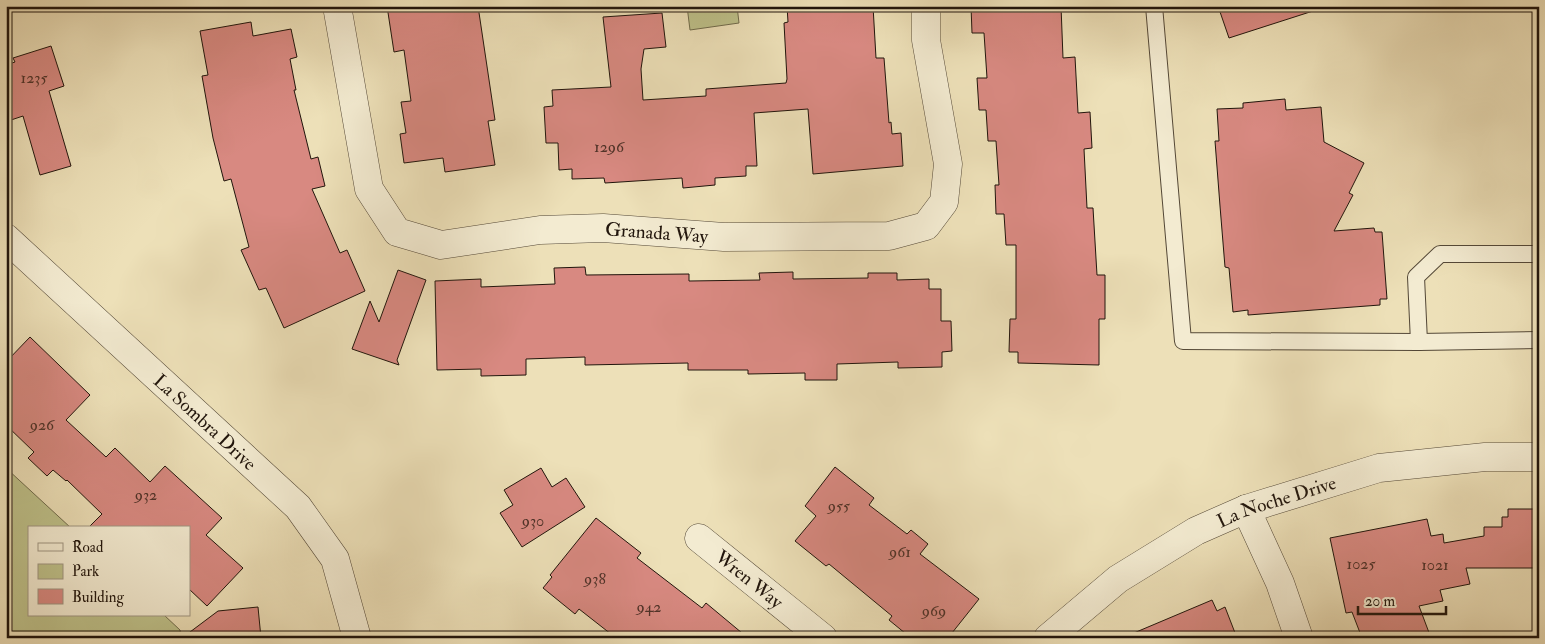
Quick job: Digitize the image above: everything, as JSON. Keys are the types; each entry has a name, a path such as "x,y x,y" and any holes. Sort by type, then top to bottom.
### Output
{"street":[{"name":"Granada Way","path":"337,6 370,189 397,232 441,245 540,230 602,228 724,237 888,236 926,226 944,202 948,164 926,40 926,6"},
{"name":"La Sombra Drive","path":"6,238 298,507 335,559 357,638"},
{"name":"La Noche Drive","path":"1048,638 1118,579 1196,531 1246,509 1380,468 1485,457 1539,456"},
{"path":"1246,509 1280,583 1299,638"},
{"name":"Wren Way","path":"699,538 823,638"}],"lane":[{"path":"1154,6 1183,341 1419,342 1539,340"},
{"path":"1419,342 1416,277 1440,254 1539,254"}],"green space":[{"path":"687,6 737,6 739,23 690,30"},
{"path":"6,468 69,526 28,526 28,616 165,616 180,630 181,638 6,638"}],"building":[{"path":"387,6 478,6 495,120 488,121 495,165 445,172 443,158 404,163 400,134 406,133 401,102 411,101 404,50 394,52"},
{"path":"787,6 873,6 876,58 884,58 889,123 891,122 892,134 901,133 903,166 813,174 808,109 754,113 757,166 746,166 746,176 715,178 715,185 683,188 682,178 605,183 604,178 572,179 572,169 559,170 558,143 546,143 544,107 553,106 552,90 611,87 603,17 662,13 666,47 644,49 641,69 643,100 706,96 706,89 786,83 784,23 788,22"},
{"path":"971,6 1061,6 1063,58 1075,57 1078,113 1090,112 1092,148 1084,149 1087,208 1093,208 1097,275 1105,275 1105,319 1099,319 1099,365 1018,363 1018,352 1009,352 1010,319 1016,319 1016,245 1006,245 1004,214 996,214 995,185 999,185 996,141 988,141 986,110 979,110 977,78 987,78 984,33 972,33"},
{"path":"1218,6 1312,6 1313,11 1229,38"},
{"path":"251,22 253,36 291,29 297,57 290,59 296,90 294,90 311,159 318,157 325,186 312,189 340,253 347,250 365,291 284,328 266,288 259,290 241,250 249,247 231,179 224,181 213,138 202,76 208,75 200,31"},
{"path":"51,46 64,86 49,91 71,166 40,175 23,116 11,120 6,104 6,65 15,62 13,58"},
{"path":"1285,99 1286,110 1321,107 1324,142 1364,163 1349,193 1353,195 1334,231 1374,228 1375,232 1382,232 1387,299 1380,299 1380,305 1248,315 1248,310 1233,312 1229,268 1225,267 1220,206 1215,141 1219,141 1217,109 1243,108 1243,103"},
{"path":"585,267 586,275 689,274 689,281 760,280 759,273 793,272 793,279 868,278 868,273 897,273 897,280 929,279 929,289 941,289 941,321 951,321 952,351 942,352 942,367 898,368 898,362 837,364 837,380 805,380 805,373 748,374 748,370 688,370 688,363 585,365 585,357 526,359 526,375 481,376 481,369 437,370 435,281 481,279 481,287 555,284 554,268"},
{"path":"398,270 426,280 397,360 399,365 352,349 370,301 379,322"},
{"path":"30,337 90,395 66,420 106,457 115,448 150,482 165,466 222,518 206,535 243,568 207,606 190,590 190,526 90,526 102,514 67,480 53,470 47,476 28,458 34,452 6,425 6,362"},
{"path":"835,467 874,498 869,505 907,534 911,530 928,544 920,554 979,599 948,638 911,638 889,620 892,616 829,564 826,566 795,541 816,516 805,506"},
{"path":"541,468 552,487 566,478 585,507 522,547 500,513 513,505 504,490"},
{"path":"1508,509 1539,509 1539,568 1466,568 1470,584 1440,590 1443,601 1419,606 1431,638 1362,638 1352,612 1346,613 1330,538 1427,519 1431,536 1443,534 1444,543 1484,536 1484,527 1502,527 1502,517 1508,517"},
{"path":"596,518 641,553 637,558 702,608 706,603 748,638 616,638 579,609 575,614 543,588 552,577 550,575"},
{"path":"1212,600 1217,611 1225,607 1237,638 1122,638"},
{"path":"258,607 261,638 182,638 218,611"}]}
